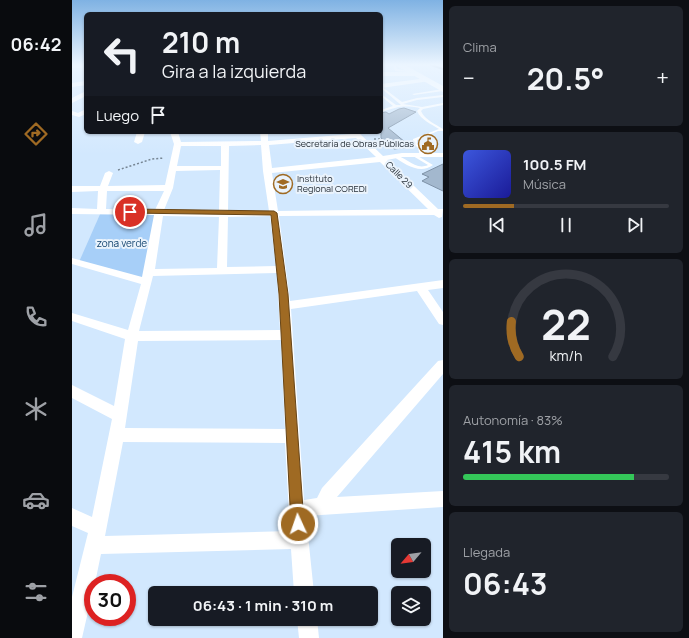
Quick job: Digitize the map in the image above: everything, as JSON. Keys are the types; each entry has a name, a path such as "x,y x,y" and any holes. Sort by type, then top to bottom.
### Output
{"street":[{"path":"72,101 83,95"},
{"path":"72,113 79,115 84,112"},
{"path":"138,142 140,134"},
{"path":"175,151 264,137 356,134"},
{"name":"Calle 29","path":"356,134 441,214"},
{"path":"264,137 267,171 282,269 298,540 303,586"},
{"path":"222,271 225,144"},
{"path":"175,151 225,168"},
{"path":"73,632 96,537 117,435 132,336 148,278 159,212 169,188 175,151"},
{"path":"267,171 383,159 385,157 395,156 443,155"},
{"path":"101,211 103,189 109,173"},
{"path":"72,189 169,188"},
{"path":"72,211 224,214 441,214"},
{"path":"72,261 148,278 222,271 282,269"},
{"path":"284,306 443,284"},
{"path":"422,288 443,321"},
{"path":"72,317 132,336 286,335"},
{"path":"322,506 328,494 443,367"},
{"path":"72,391 120,416"},
{"path":"117,435 292,436"},
{"path":"297,509 322,506 443,499"},
{"path":"72,517 96,537 298,540"},
{"path":"308,626 309,638"}],"lane":[{"path":"391,95 402,104 422,108 443,104"},
{"path":"383,111 417,99 443,96"},
{"path":"383,97 395,106"},
{"path":"422,108 419,111 423,118 443,130"},
{"path":"395,156 419,167 424,168 431,165 418,156 420,148 415,143 415,139 443,130"}],"path":[{"path":"109,173 175,151"}],"green space":[{"name":"zona verde","path":"101,212 157,213 146,281 79,262"}],"building":[{"path":"404,108 416,112 388,128 411,147 394,149 381,138 381,134 383,134 383,113 386,112 389,114"},
{"path":"443,164 443,191 422,181 429,177 422,174"}],"place":[{"name":"Secretaría de Obras Públicas","path":"428,144"},
{"name":"Instituto Regional COREDI","path":"283,184"}],"route":[{"path":"130,212 224,214 274,213 284,294 298,524"}]}
